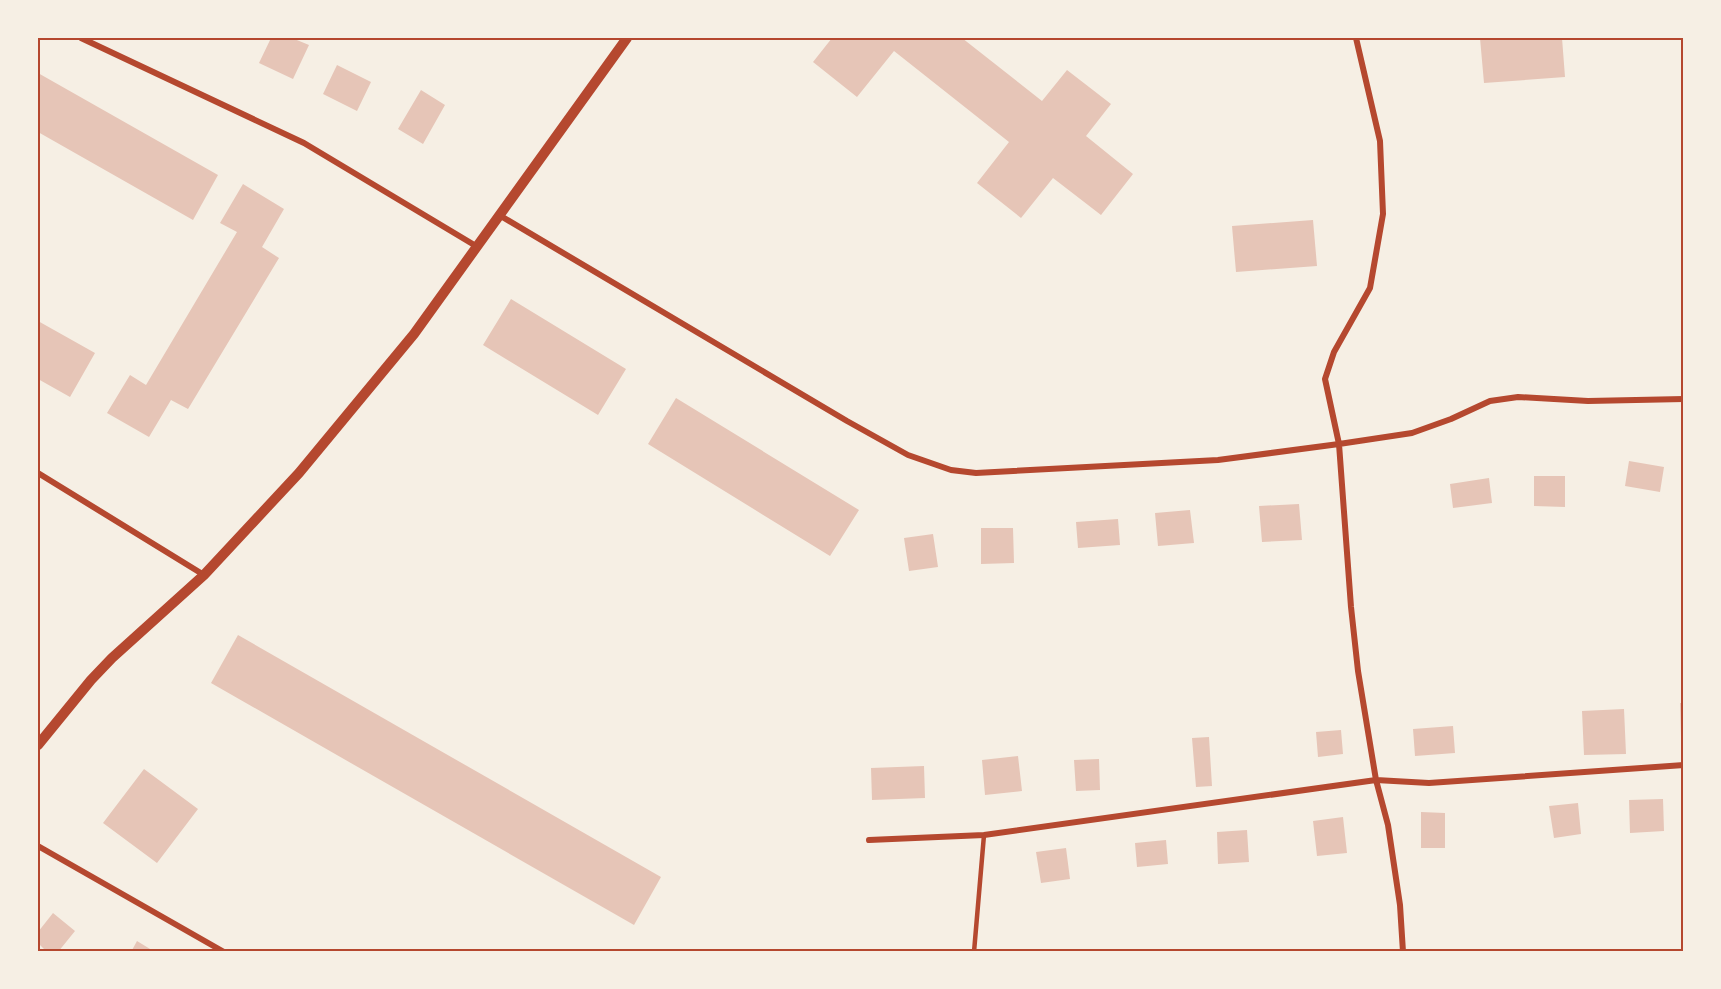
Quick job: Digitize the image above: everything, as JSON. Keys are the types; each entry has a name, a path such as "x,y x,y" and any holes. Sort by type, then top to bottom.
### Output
{"street":[{"path":"81,38 304,143 476,246"},
{"path":"38,745 112,658 204,575 299,473 414,334 627,38"},
{"path":"1356,38 1380,141 1383,214 1370,288 1334,352 1325,379 1339,444 1358,671 1376,780 1388,825 1400,904 1403,951"},
{"path":"499,215 846,421 908,455 951,470 976,473 1218,460 1412,433 1451,419 1490,401 1518,396 1588,400 1683,399"},
{"path":"38,473 204,575"},
{"path":"869,840 984,835 1376,780 1429,783 1683,765"},
{"path":"38,846 224,951"}],"lane":[{"path":"974,951 984,835"}],"building":[{"path":"271,38 292,38 309,45 293,79 259,63"},
{"path":"832,38 962,38 1042,101 1067,70 1111,104 1086,136 1133,174 1101,215 1053,178 1021,218 977,183 1009,142 894,51 857,97 813,62"},
{"path":"1480,38 1562,38 1565,77 1484,83"},
{"path":"337,65 371,82 357,111 323,94"},
{"path":"38,73 218,175 193,220 38,132"},
{"path":"421,90 445,105 423,144 398,129"},
{"path":"243,184 284,209 262,247 279,258 188,409 171,400 149,437 107,413 130,375 146,385 237,232 220,223"},
{"path":"1313,220 1317,266 1236,272 1232,226"},
{"path":"511,299 626,369 598,415 483,345"},
{"path":"38,321 95,353 70,397 38,379"},
{"path":"676,398 859,510 830,556 648,444"},
{"path":"1629,461 1664,467 1660,492 1625,486"},
{"path":"1534,476 1565,476 1565,507 1534,506"},
{"path":"1489,478 1492,503 1453,508 1450,484"},
{"path":"1299,504 1302,540 1262,542 1259,506"},
{"path":"1190,510 1194,543 1158,546 1155,513"},
{"path":"1118,519 1120,545 1078,548 1076,522"},
{"path":"981,528 1013,528 1014,563 981,564"},
{"path":"933,534 938,567 909,571 904,538"},
{"path":"238,635 661,877 634,925 211,683"},
{"path":"1680,703 1684,703 1684,737 1681,737"},
{"path":"1624,709 1626,754 1584,755 1582,711"},
{"path":"1453,726 1455,753 1415,756 1413,729"},
{"path":"1341,730 1343,754 1318,757 1316,732"},
{"path":"1209,737 1212,786 1196,787 1192,738"},
{"path":"1018,756 1022,791 985,795 982,760"},
{"path":"1099,759 1100,790 1076,791 1074,760"},
{"path":"924,766 925,798 872,800 871,768"},
{"path":"144,769 198,809 157,863 103,823"},
{"path":"1663,799 1664,831 1630,833 1629,800"},
{"path":"1578,803 1581,834 1554,838 1549,806"},
{"path":"1421,812 1445,813 1445,848 1421,848"},
{"path":"1343,817 1347,853 1317,856 1313,821"},
{"path":"1247,830 1249,862 1218,864 1217,832"},
{"path":"1166,840 1168,864 1137,867 1135,843"},
{"path":"1066,848 1070,879 1041,883 1036,852"},
{"path":"53,913 75,931 58,952 47,952 38,943 38,932"},
{"path":"137,941 155,952 131,952"}]}
